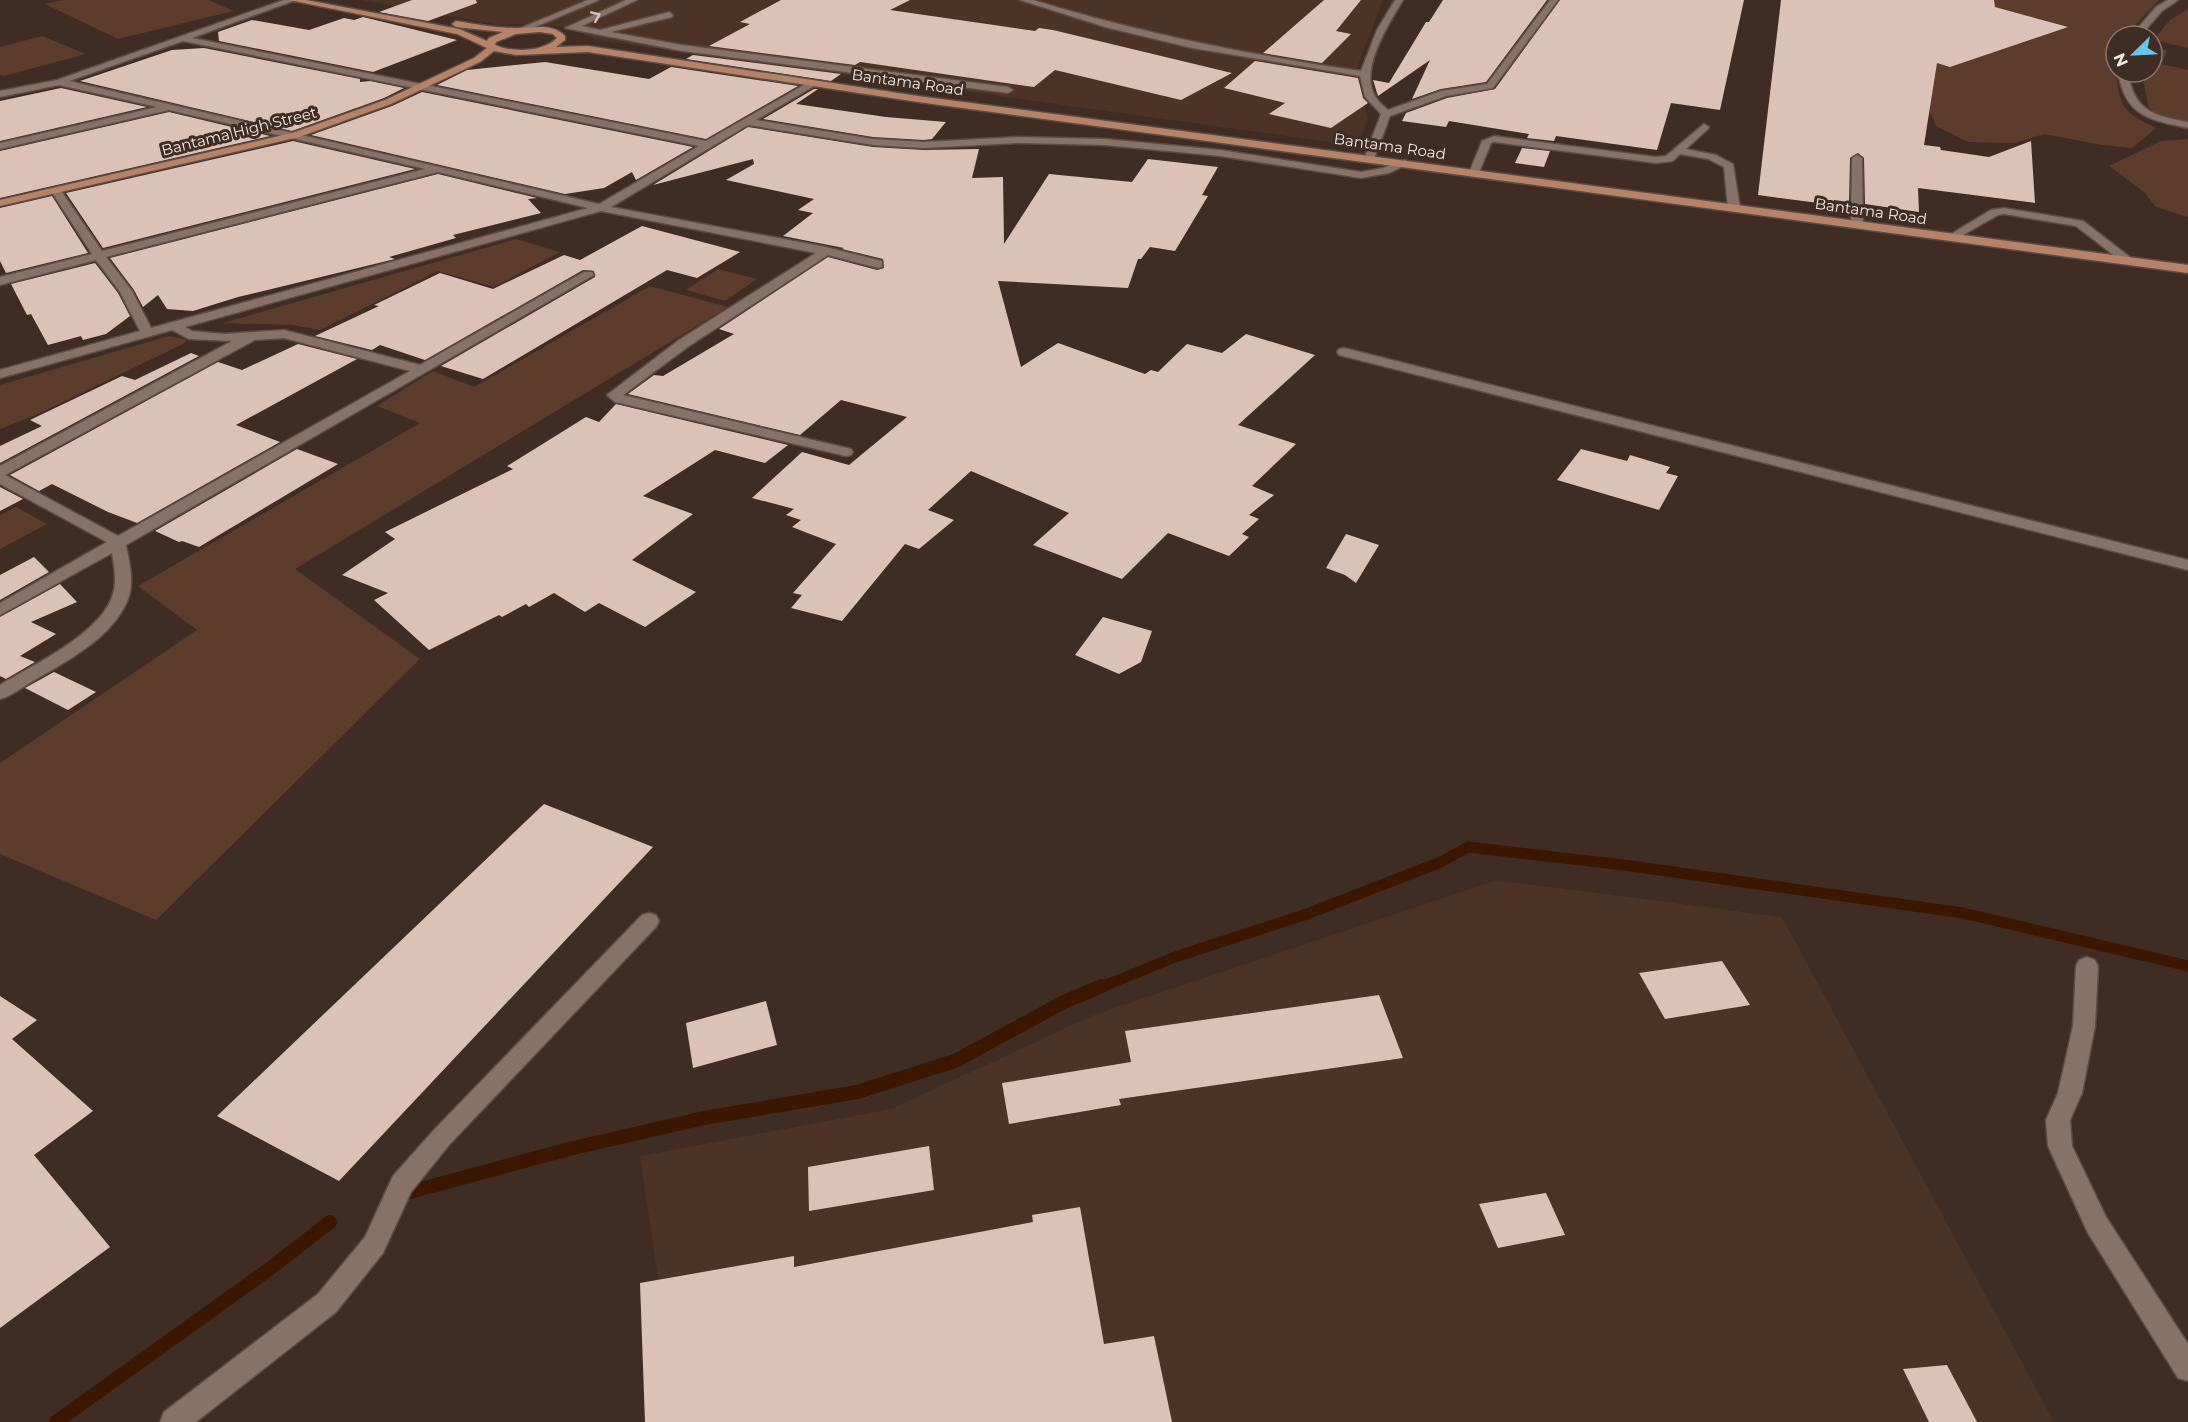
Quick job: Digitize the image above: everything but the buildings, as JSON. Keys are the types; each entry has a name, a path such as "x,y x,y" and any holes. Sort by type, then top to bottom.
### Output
{"main road":[{"path":"292,0 459,32 491,47 519,52"},
{"path":"330,0 468,26 517,31 549,30 588,50"},
{"path":"477,60 491,47 492,40 517,31"},
{"path":"532,51 553,46 561,36"},
{"path":"477,60 519,52 588,50"},
{"name":"Bantama Road","path":"588,50 811,84 2188,269"},
{"name":"Bantama High Street","path":"0,204 295,135 341,120 421,87 477,60"}],"street":[{"path":"0,94 59,82 292,0"},
{"path":"517,31 595,0"},
{"path":"1024,0 1087,21 1188,45 1268,61 1364,74"},
{"path":"1386,114 1370,96 1364,74 1381,30 1399,0"},
{"path":"1369,159 1386,114 1444,93 1490,86 1554,0"},
{"path":"2146,24 2159,9 2174,0"},
{"path":"561,36 572,26 628,1"},
{"path":"597,33 669,15"},
{"path":"572,26 597,33 682,48 1008,90"},
{"path":"179,38 709,145"},
{"path":"59,82 295,135 601,208 825,251 878,264"},
{"path":"0,374 601,208 811,84"},
{"path":"2126,84 2130,103 2141,111 2188,125"},
{"path":"0,146 170,107"},
{"path":"747,122 873,142 924,145 1018,140 1105,142 1220,153 1361,175 1385,171 1405,163"},
{"path":"1474,173 1486,141 1494,139 1656,160 1669,159 1704,127"},
{"path":"1680,151 1704,154 1722,160 1729,166 1734,208"},
{"path":"1857,158 1857,224"},
{"path":"0,281 440,169"},
{"path":"56,191 99,256 126,291 147,332"},
{"path":"1952,237 1995,212 2004,211 2079,223 2128,261"},
{"path":"825,251 684,343 614,394 620,399 846,452"},
{"path":"0,610 588,275"},
{"path":"172,325 189,334 224,338 284,334 422,370"},
{"path":"0,472 252,336"},
{"path":"1344,352 2188,566"},
{"path":"0,478 118,542"},
{"path":"0,693 69,650 105,622 118,607 122,593 122,578 118,542"},
{"path":"174,1422 327,1303 374,1245 402,1184 410,1174 441,1138 649,921"},
{"path":"2087,966 2084,1026 2070,1093 2058,1120 2060,1146 2097,1224 2188,1368"}],"shaded area":[{"path":"63,0 208,0 234,11 118,39 45,4"},
{"path":"360,0 1383,0 1353,78 1368,117 1358,146 595,40 574,29 532,23 499,25"},
{"path":"1857,0 2159,0 2136,24 2104,24 2104,84 2118,84 2127,110 2156,128 2132,148 2044,134 2015,143 1968,142 1936,126 1923,94"},
{"path":"2188,9 2188,48 2164,43 2164,27 2170,20"},
{"path":"42,36 86,54 4,76 0,75 0,47"},
{"path":"2164,64 2188,70 2188,124 2158,115 2149,108 2144,84 2164,84"},
{"path":"2188,139 2188,217 2156,207 2144,192 2109,166 2161,141"},
{"path":"516,239 560,252 494,287 438,271 320,330 292,325 223,323"},
{"path":"718,269 757,279 725,301 686,290"},
{"path":"650,286 728,307 295,569 420,659 156,920 0,854 0,763 197,630 138,586 420,423 377,406 433,371 474,387"},
{"path":"169,336 187,340 183,344 38,414 0,429 0,385"},
{"path":"16,507 47,524 0,549 0,515"},
{"path":"1497,880 1782,917 2054,1422 645,1422 640,1283 658,1279 640,1156 891,1109 1096,1014"}],"waterway":[{"path":"1099,988 1175,957 1307,914 1441,862 1468,847 1624,865 1963,913 2188,966"},
{"path":"406,1193 569,1149 704,1118 857,1092 955,1061 1064,1002 1102,986"},
{"path":"56,1422 268,1270 330,1222"}]}
